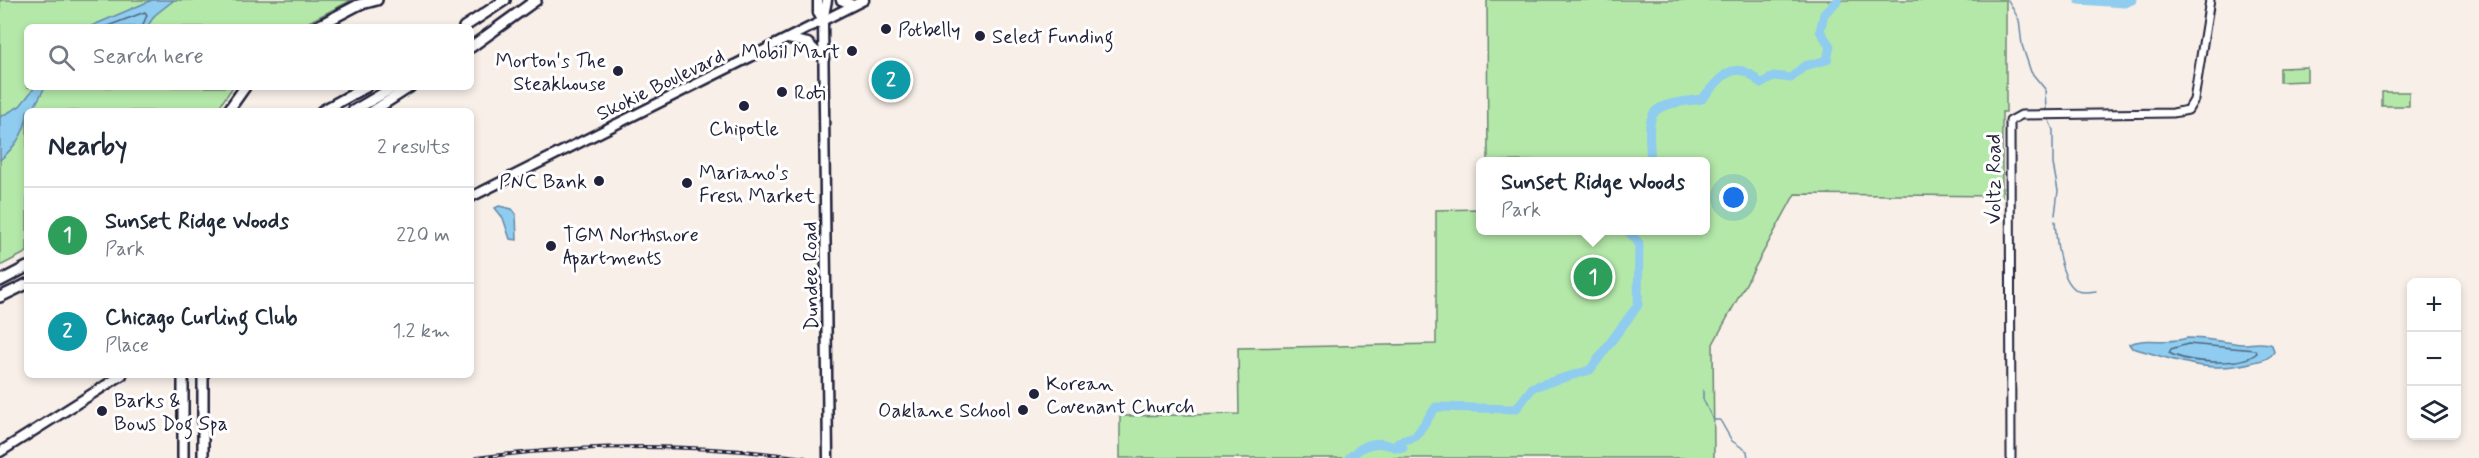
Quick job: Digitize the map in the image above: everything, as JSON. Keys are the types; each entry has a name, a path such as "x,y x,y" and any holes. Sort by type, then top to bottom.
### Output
{"highway":[{"path":"322,24 358,5 377,0"},
{"path":"469,24 505,0"},
{"path":"474,39 535,0"},
{"path":"474,45 535,0"},
{"path":"230,108 243,90"},
{"path":"328,108 360,90"},
{"path":"358,108 389,90"},
{"path":"378,108 405,90"},
{"path":"0,281 24,269"},
{"path":"0,297 24,285"},
{"path":"183,378 183,458"},
{"path":"203,378 203,455"}],"main road":[{"name":"Dundee Road","path":"818,0 818,13 823,21"},
{"name":"Dundee Road","path":"827,0 823,21 828,458"},
{"path":"841,0 853,5"},
{"name":"Skokie Boulevard","path":"474,196 864,0"},
{"path":"787,39 808,43 824,59"},
{"path":"0,452 117,378"},
{"path":"1,458 18,446 18,442"}],"street":[{"name":"Voltz Road","path":"2011,458 2010,121 2021,115 2174,114 2188,110 2194,100 2210,0"}],"green space":[{"path":"0,0 352,0 305,24 24,24 24,90 231,90 218,108 24,108 24,254 0,266"},
{"path":"1487,0 2006,0 2006,112 2002,112 2002,196 1795,194 1713,344 1714,458 1120,458 1120,416 1239,414 1238,348 1436,344 1436,210 1476,209 1476,235 1710,235 1710,157 1488,157"},
{"path":"2307,67 2307,81 2280,82 2280,68"},
{"path":"2382,92 2409,92 2409,106 2382,106"}],"water":[{"path":"152,0 174,0 155,15 149,24 96,24"},
{"path":"33,90 43,90 34,108 24,108 24,127 11,150 0,160 0,117 20,106"},
{"path":"499,206 512,209 516,214 517,240 510,239 503,218 495,208"},
{"path":"2187,338 2242,344 2265,343 2272,345 2274,352 2266,359 2237,366 2221,367 2178,361 2132,348 2129,344"}],"waterway":[{"path":"1651,157 1651,120 1654,112 1661,108 1670,104 1702,99 1729,72 1744,71 1761,84 1774,76 1791,78 1804,66 1827,60 1830,46 1820,31 1824,14 1838,0"},
{"path":"2008,0 2019,20 2022,45 2031,72 2045,89 2046,110"},
{"path":"2079,0 2124,3 2132,0"},
{"path":"2048,118 2053,130 2053,164 2058,191 2055,215"},
{"path":"2055,221 2060,259 2067,278 2078,291 2096,291"},
{"path":"1349,458 1361,449 1379,443 1403,448 1398,442 1415,437 1436,407 1516,409 1533,387 1590,370 1638,305 1639,243 1632,235"},
{"path":"1703,390 1703,399 1713,420 1720,420 1732,441 1747,451 1748,458"}],"railway":[{"path":"476,458 558,450 641,447 723,450 805,458"}],"place":[{"name":"Potbelly","path":"886,29"},
{"name":"Select Funding","path":"980,36"},
{"name":"Mobil Mart","path":"852,51"},
{"name":"Morton's The Steakhouse","path":"618,71"},
{"name":"Chicago Curling Club","path":"891,80"},
{"name":"Roti","path":"782,92"},
{"name":"Chipotle","path":"744,106"},
{"name":"PNC Bank","path":"599,181"},
{"name":"Mariano's Fresh Market","path":"687,183"},
{"name":"TGM Northshore Apartments","path":"551,246"},
{"name":"Sunset Ridge Woods","path":"1593,277"},
{"name":"Korean Covenant Church","path":"1034,394"},
{"name":"Oaklane School","path":"1023,410"},
{"name":"Barks & Bows Dog Spa","path":"102,411"}]}
